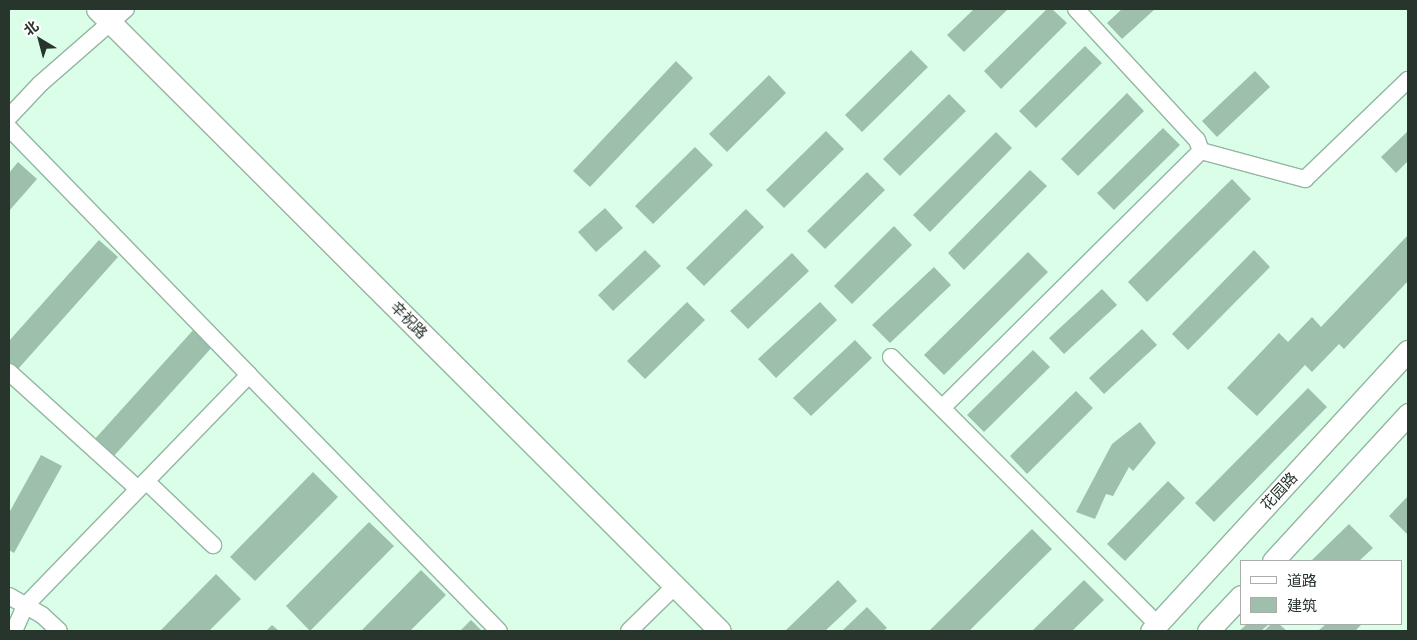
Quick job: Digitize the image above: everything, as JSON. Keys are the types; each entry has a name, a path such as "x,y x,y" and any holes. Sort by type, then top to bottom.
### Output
{"main road":[{"name":"辛祝路","path":"112,14 720,631"},
{"name":"花园路","path":"1154,628 1408,351"},
{"path":"1274,560 1408,414"},
{"path":"1208,631 1240,597"}],"street":[{"path":"1076,9 1197,140 1201,151"},
{"path":"9,117 112,14"},
{"path":"1201,151 1305,179 1408,80"},
{"path":"9,128 499,631"},
{"path":"942,408 1201,151"},
{"path":"891,357 1154,628"},
{"path":"9,372 213,546"},
{"path":"14,631 25,606 249,375"},
{"path":"628,631 675,586"},
{"path":"9,596 59,631"}],"building":[{"path":"974,9 1008,9 964,52 947,35"},
{"path":"1047,9 1052,9 1067,23 1001,89 984,71"},
{"path":"1122,9 1155,9 1122,39 1107,23"},
{"path":"1085,46 1102,63 1036,128 1019,111"},
{"path":"911,50 928,67 862,132 845,115"},
{"path":"676,61 693,78 590,187 573,171"},
{"path":"1255,71 1270,87 1217,137 1202,121"},
{"path":"769,75 786,93 727,152 709,134"},
{"path":"1127,93 1144,111 1078,176 1061,159"},
{"path":"949,94 966,111 900,176 883,159"},
{"path":"1163,128 1180,145 1114,210 1097,193"},
{"path":"826,131 844,149 784,208 766,190"},
{"path":"1408,131 1408,161 1396,173 1381,157"},
{"path":"996,132 1012,148 930,232 913,215"},
{"path":"695,147 713,165 653,224 635,206"},
{"path":"18,162 37,179 9,211 9,173"},
{"path":"1030,170 1047,186 964,270 948,253"},
{"path":"867,172 885,190 825,249 807,231"},
{"path":"1232,179 1251,199 1147,302 1128,282"},
{"path":"605,208 623,228 596,252 578,232"},
{"path":"746,209 764,227 704,286 686,268"},
{"path":"894,226 912,245 852,304 834,286"},
{"path":"1408,235 1408,281 1344,349 1339,344 1312,372 1305,365 1257,416 1227,388 1279,333 1288,342 1312,317 1321,327"},
{"path":"99,240 118,257 18,369 9,362 9,341"},
{"path":"645,250 661,266 613,311 598,295"},
{"path":"1254,250 1270,267 1188,350 1172,334"},
{"path":"1028,252 1048,272 944,375 924,355"},
{"path":"792,253 809,271 748,329 730,311"},
{"path":"934,267 951,285 890,343 872,325"},
{"path":"1102,289 1117,305 1064,354 1049,338"},
{"path":"687,302 705,320 645,379 627,361"},
{"path":"820,302 837,320 776,378 758,359"},
{"path":"195,328 214,345 113,457 94,440"},
{"path":"1142,329 1157,345 1104,394 1089,378"},
{"path":"855,340 872,358 811,416 793,398"},
{"path":"1033,350 1050,367 984,432 967,415"},
{"path":"1308,388 1327,407 1214,522 1195,503"},
{"path":"1076,391 1093,408 1027,474 1010,456"},
{"path":"1140,422 1156,443 1133,471 1129,467 1113,496 1106,494 1095,519 1076,512 1112,444"},
{"path":"41,455 62,466 14,553 9,550 9,513"},
{"path":"313,472 338,497 255,581 230,557"},
{"path":"1168,481 1185,498 1125,561 1107,544"},
{"path":"1408,496 1408,535 1389,516"},
{"path":"369,522 394,546 310,631 286,606"},
{"path":"1349,524 1373,548 1360,560 1312,560"},
{"path":"1032,529 1052,549 969,631 929,631"},
{"path":"421,570 446,595 410,631 361,631"},
{"path":"216,574 241,599 209,631 160,631"},
{"path":"838,580 857,601 825,631 785,631"},
{"path":"1084,580 1104,600 1072,631 1032,631"},
{"path":"867,607 887,628 883,631 842,631"},
{"path":"471,620 482,631 460,631"},
{"path":"272,625 279,631 266,631"},
{"path":"1246,625 1268,625 1261,631 1239,631"},
{"path":"1270,625 1280,625 1287,631 1264,631"},
{"path":"1325,625 1361,625 1355,631 1318,631"}]}
